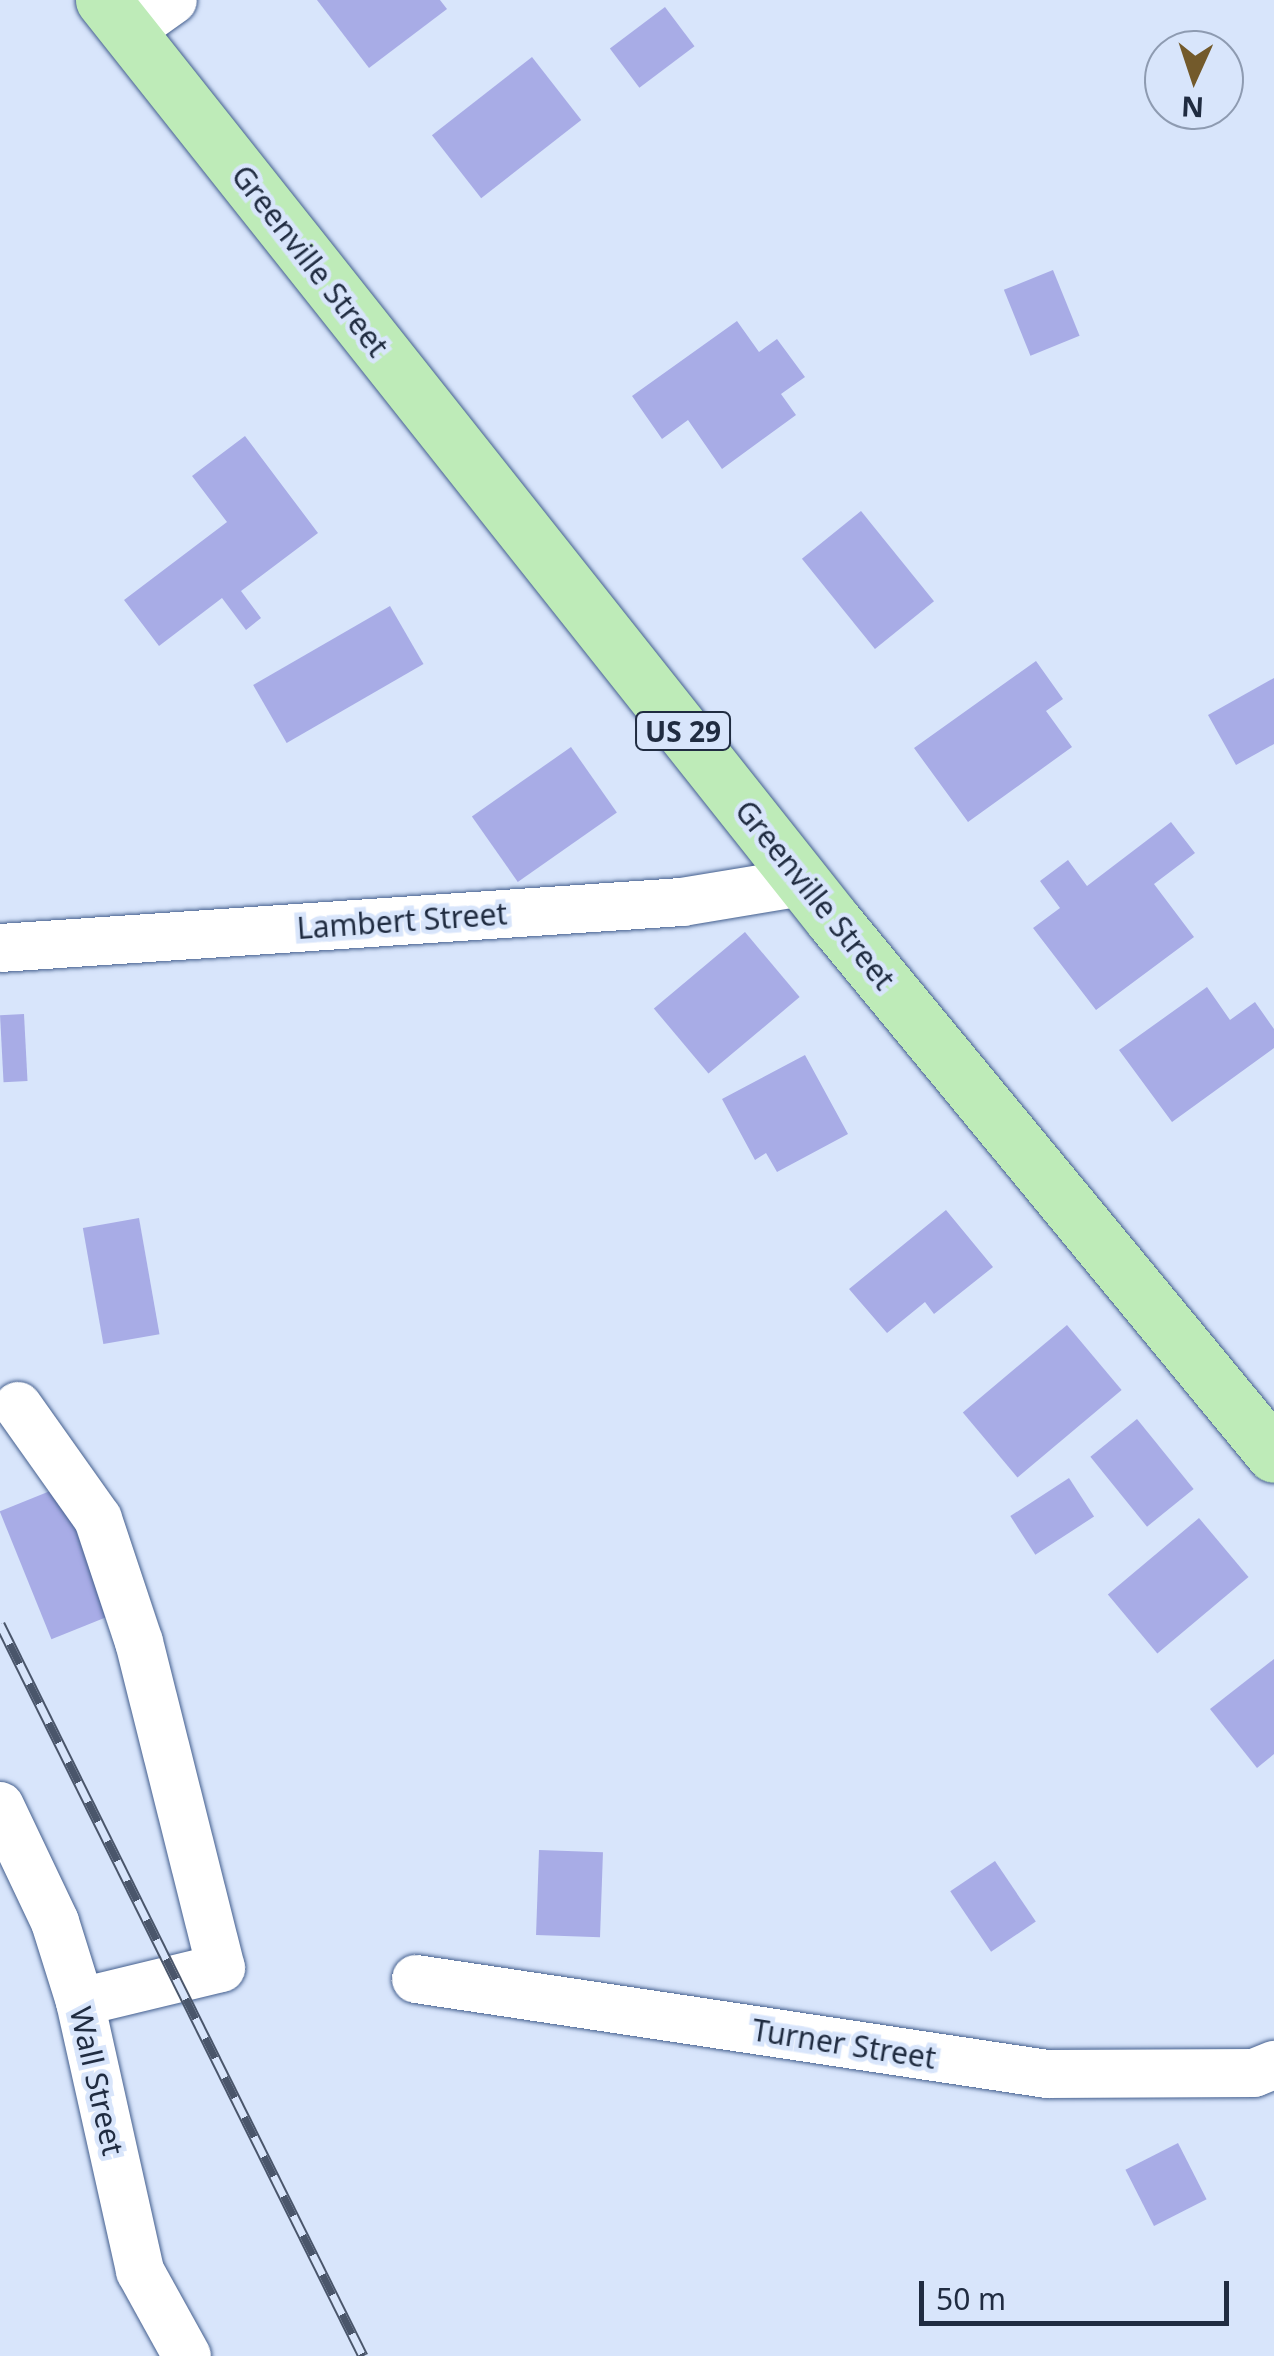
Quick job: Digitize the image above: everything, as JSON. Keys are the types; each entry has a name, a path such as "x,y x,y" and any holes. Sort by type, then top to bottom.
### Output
{"main road":[{"name":"Greenville Street","path":"116,16 803,882 1274,1454"}],"street":[{"path":"116,16 173,0"},
{"name":"Lambert Street","path":"0,948 682,902 803,882"},
{"path":"18,1406 98,1520 139,1642 221,1968 80,2002"},
{"name":"Wall Street","path":"0,1806 56,1922 80,2002 140,2272 187,2356"},
{"name":"Turner Street","path":"416,1979 1047,2074 1254,2073 1274,2065"}],"building":[{"path":"317,0 440,0 447,9 369,68"},
{"path":"665,7 694,46 639,88 610,49"},
{"path":"532,57 581,120 481,198 432,135"},
{"path":"1053,270 1080,336 1030,356 1004,290"},
{"path":"737,321 759,352 777,339 805,377 781,394 796,415 722,469 688,420 662,439 632,396"},
{"path":"245,436 318,533 241,591 261,618 246,630 222,598 159,646 124,600 227,522 192,476"},
{"path":"861,511 934,601 875,649 802,559"},
{"path":"390,606 423,664 287,743 253,685"},
{"path":"1036,661 1063,699 1046,711 1072,747 968,822 914,748"},
{"path":"1274,678 1274,744 1236,765 1208,715"},
{"path":"571,747 617,813 518,882 472,816"},
{"path":"1171,822 1195,853 1154,884 1194,937 1096,1010 1033,928 1060,908 1040,881 1068,860 1087,886"},
{"path":"745,932 800,997 708,1074 654,1008"},
{"path":"1207,987 1230,1020 1255,1002 1274,1029 1274,1048 1172,1122 1119,1050"},
{"path":"24,1014 28,1081 4,1082 0,1015"},
{"path":"805,1055 848,1134 777,1172 766,1153 755,1160 722,1099"},
{"path":"946,1210 993,1267 934,1314 925,1302 887,1333 849,1289"},
{"path":"139,1218 159,1334 103,1344 83,1228"},
{"path":"1067,1325 1122,1390 1017,1478 963,1412"},
{"path":"1137,1419 1194,1489 1147,1527 1090,1457"},
{"path":"1069,1478 1094,1517 1035,1555 1010,1516"},
{"path":"60,1487 112,1615 51,1639 0,1511"},
{"path":"1199,1518 1248,1577 1157,1653 1108,1594"},
{"path":"1274,1659 1274,1754 1257,1768 1210,1709"},
{"path":"539,1850 603,1852 600,1937 536,1935"},
{"path":"995,1861 1036,1922 991,1952 950,1891"},
{"path":"1178,2143 1207,2199 1154,2226 1125,2170"}],"railway":[{"path":"0,1624 363,2356"}]}
